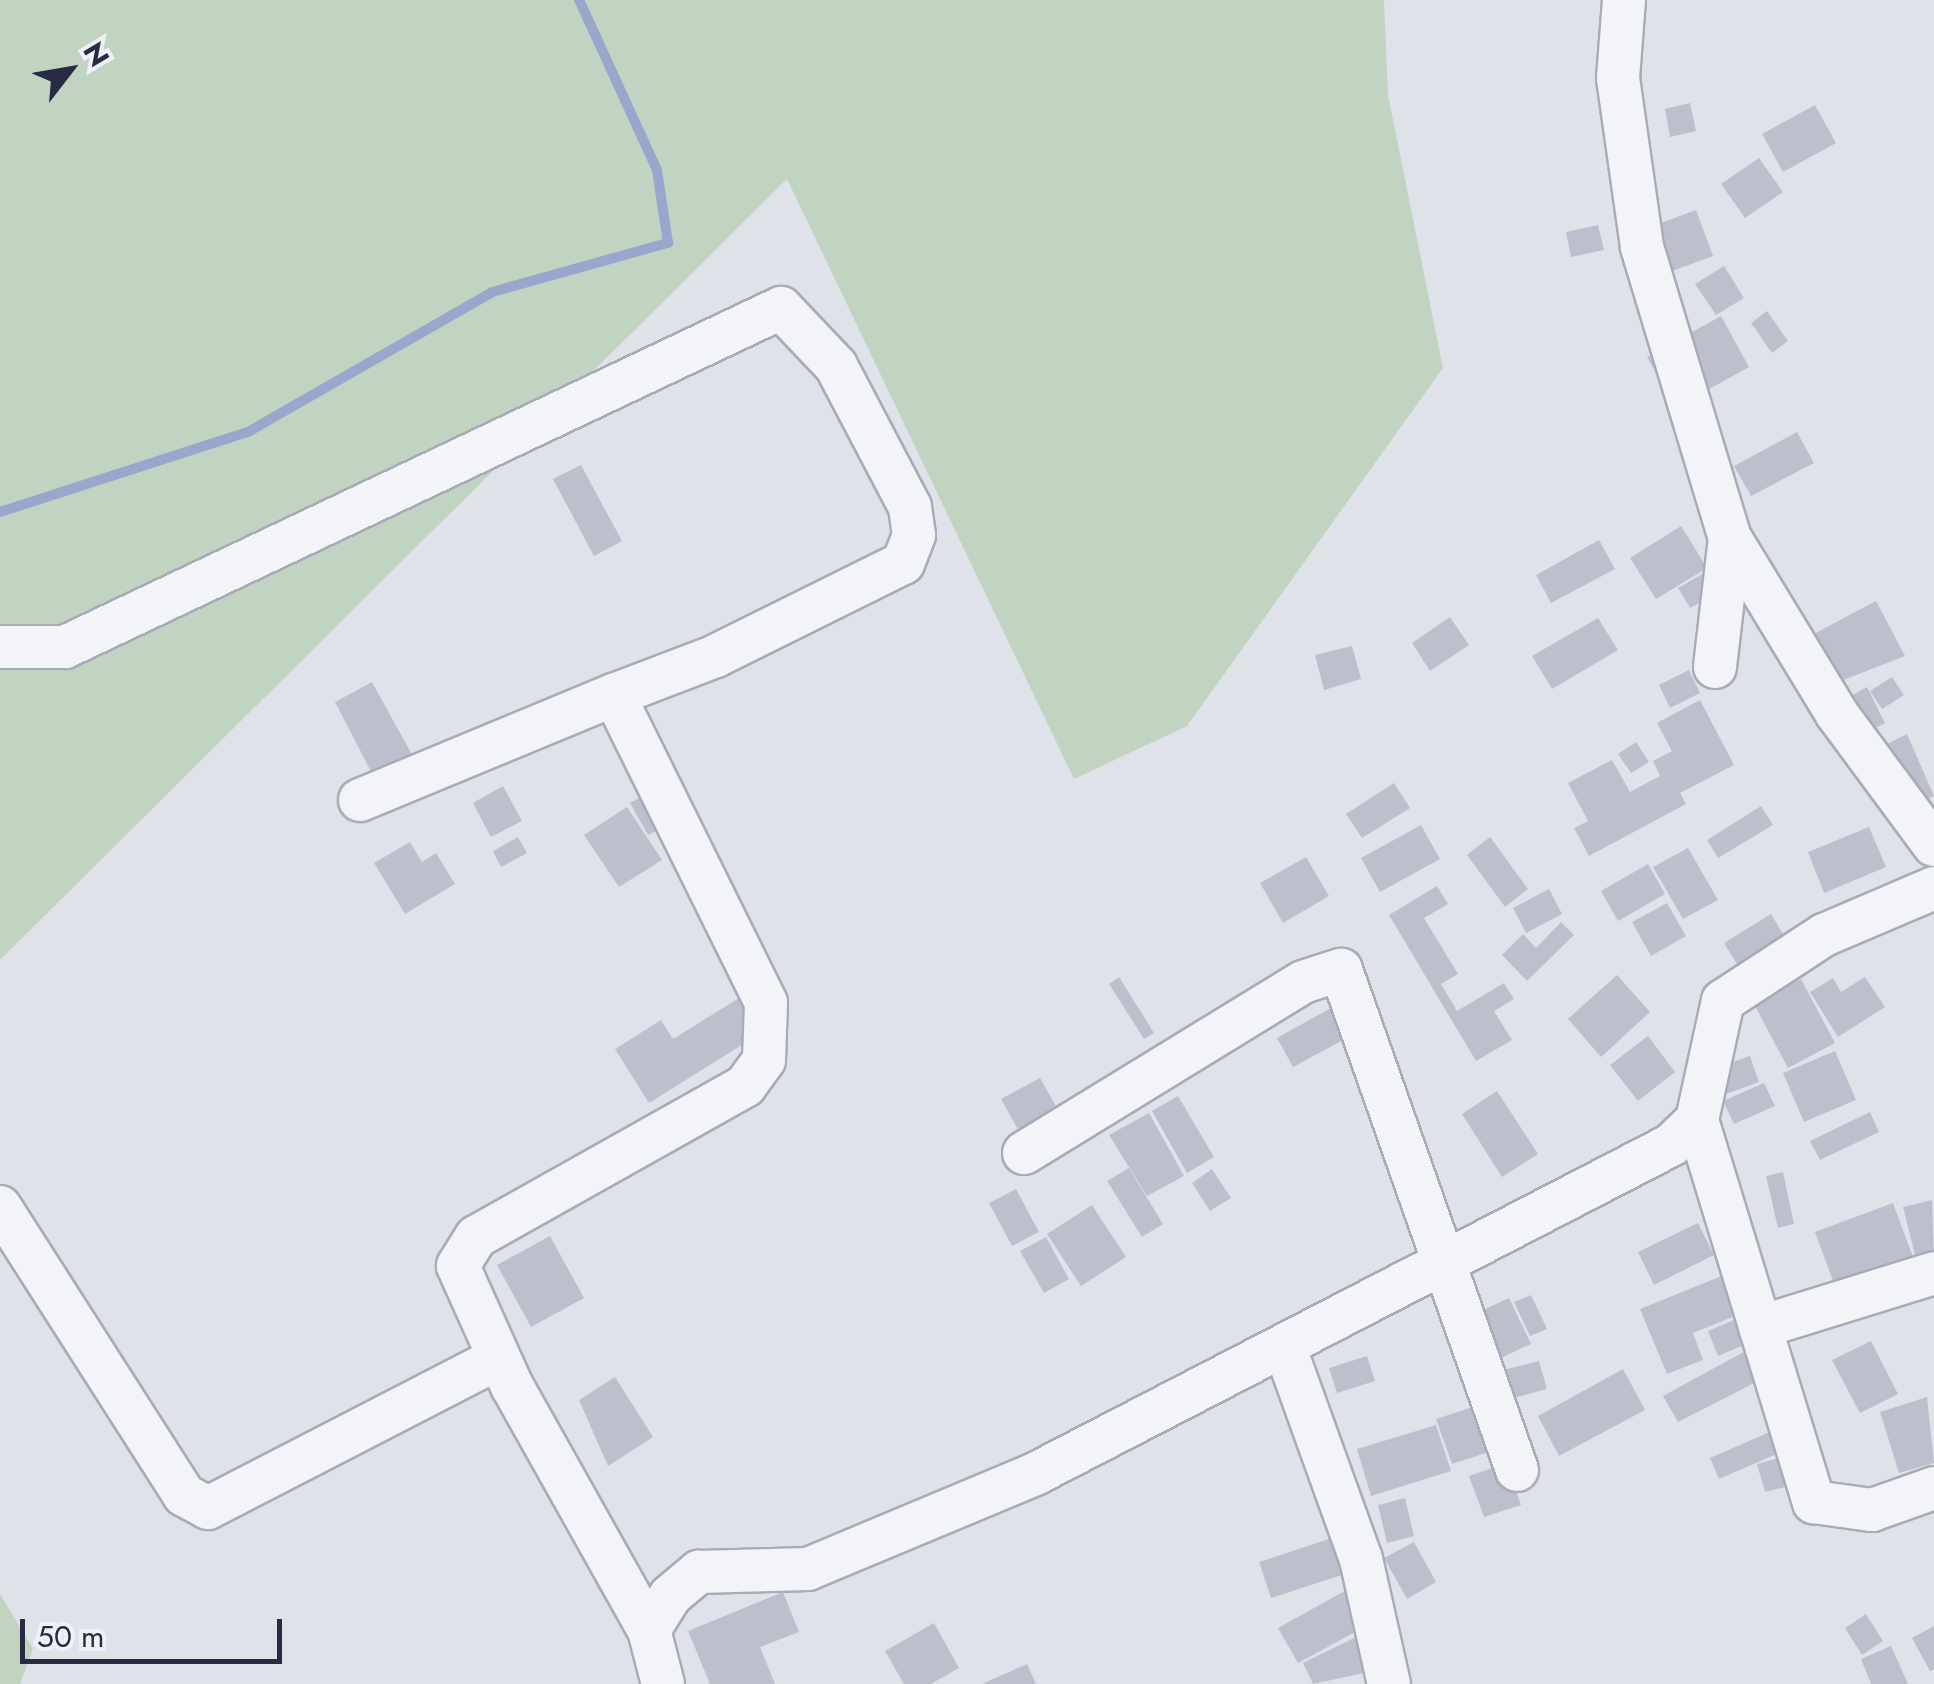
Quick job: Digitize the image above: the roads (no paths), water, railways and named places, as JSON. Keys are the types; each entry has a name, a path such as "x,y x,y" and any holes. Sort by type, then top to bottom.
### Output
{"street":[{"path":"1624,0 1618,78 1642,247 1730,538 1837,714 1934,845"},
{"path":"0,646 65,647 781,308 836,366 895,468 910,507 908,549 902,563 836,601 360,800"},
{"path":"1715,667 1730,538"},
{"path":"614,695 766,1002 771,1034 745,1086 476,1237 458,1266 498,1358 649,1630 663,1684"},
{"path":"1934,888 1824,935 1723,1001 1697,1120 1814,1502 1872,1510 1934,1488"},
{"path":"1024,1153 1302,982 1341,970 1517,1470"},
{"path":"649,1630 670,1596 700,1572 808,1568 1037,1474 1448,1266 1671,1145 1697,1120"},
{"path":"0,1206 184,1495 208,1508 498,1358"},
{"path":"1760,1327 1934,1273"},
{"path":"1286,1351 1361,1560 1389,1684"}],"waterway":[{"path":"0,512 248,432 492,292 668,243 657,170 579,0"}]}
